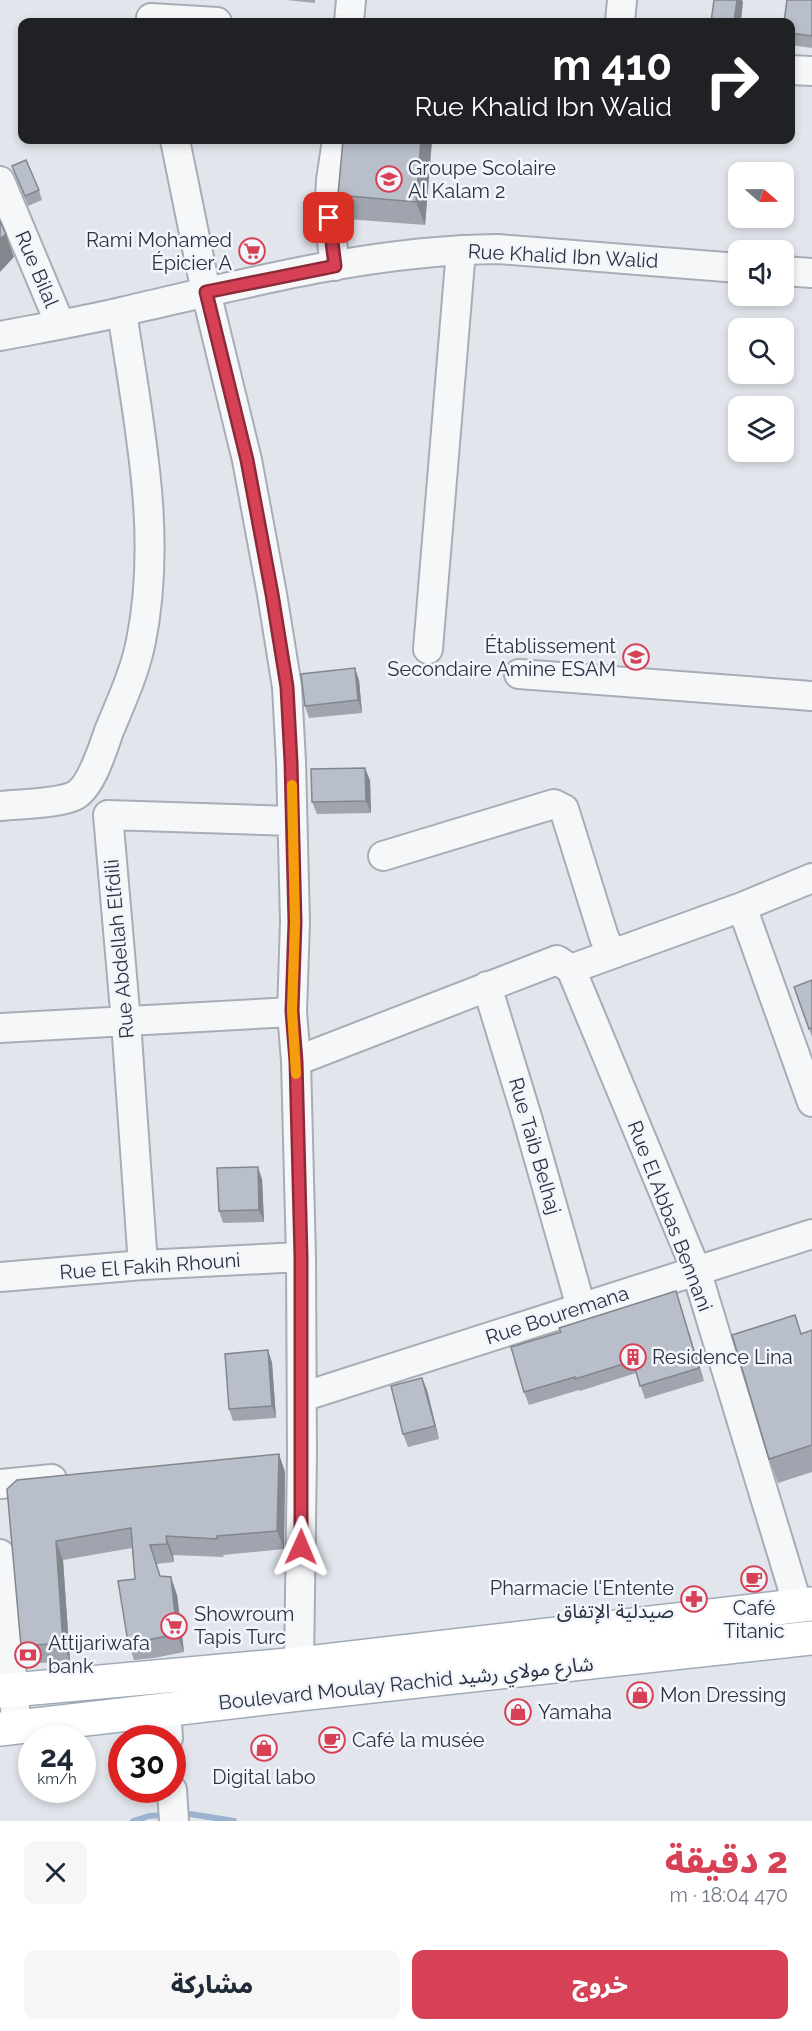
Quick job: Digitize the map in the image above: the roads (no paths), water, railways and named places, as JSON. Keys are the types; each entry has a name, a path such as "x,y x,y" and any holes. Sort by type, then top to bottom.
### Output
{"main road":[{"name":"Boulevard Moulay Rachid شارع مولاي رشيد","path":"7,1691 299,1664 805,1605"},
{"name":"Boulevard Moulay Rachid شارع مولاي رشيد","path":"8,1728 167,1724 812,1638"}],"street":[{"path":"349,18 351,0"},
{"path":"620,18 622,0"},
{"path":"149,14 183,18"},
{"path":"795,70 812,71"},
{"path":"176,144 206,292 247,460 287,687 295,922 292,1011 296,1061 301,1257 302,1397 290,1456 299,1664"},
{"path":"335,266 329,218 336,144"},
{"name":"Rue Bilal","path":"0,181 60,324"},
{"path":"428,649 461,249"},
{"name":"Rue Khalid Ibn Walid","path":"0,336 335,266 461,249 521,250 728,267"},
{"path":"794,272 812,273"},
{"path":"0,806 57,800 77,794 87,782 98,760 128,683 141,641 145,610 150,512 122,312"},
{"path":"519,674 812,696"},
{"path":"77,794 108,815 292,821"},
{"path":"383,856 554,804 559,806 564,809 604,937 612,954"},
{"name":"Rue Abdellah Elfdili","path":"108,815 126,1022 143,1265"},
{"path":"296,1061 558,960 571,969 742,907 812,878"},
{"path":"742,907 805,1062 812,1102"},
{"name":"Rue El Abbas Bennani","path":"571,969 696,1270 805,1605"},
{"name":"Rue Taib Belhaj","path":"487,986 581,1307"},
{"path":"0,1028 292,1011"},
{"name":"Rue Bouremana","path":"302,1397 812,1234"},
{"name":"Rue El Fakih Rhouni","path":"0,1277 143,1265 301,1257"},
{"path":"0,1484 81,1476"},
{"path":"0,1561 8,1728"},
{"path":"173,1803 174,1821"}],"waterway":[{"path":"181,1814 234,1821"},
{"path":"133,1821 149,1816 168,1815"}],"place":[{"name":"Groupe Scolaire Al Kalam 2","path":"389,179"},
{"name":"Rami Mohamed Épicier A","path":"252,251"},
{"name":"Établissement Secondaire Amine ESAM","path":"636,657"},
{"name":"Residence Lina","path":"633,1357"},
{"name":"Café Titanic","path":"754,1579"},
{"name":"Pharmacie l'Entente صيدلية الإتفاق","path":"694,1599"},
{"name":"Showroum Tapis Turc","path":"174,1626"},
{"name":"Attijariwafa bank","path":"28,1655"},
{"name":"Mon Dressing","path":"640,1695"},
{"name":"Yamaha","path":"518,1712"},
{"name":"Café la musée","path":"332,1740"},
{"name":"Digital labo","path":"264,1748"}]}
